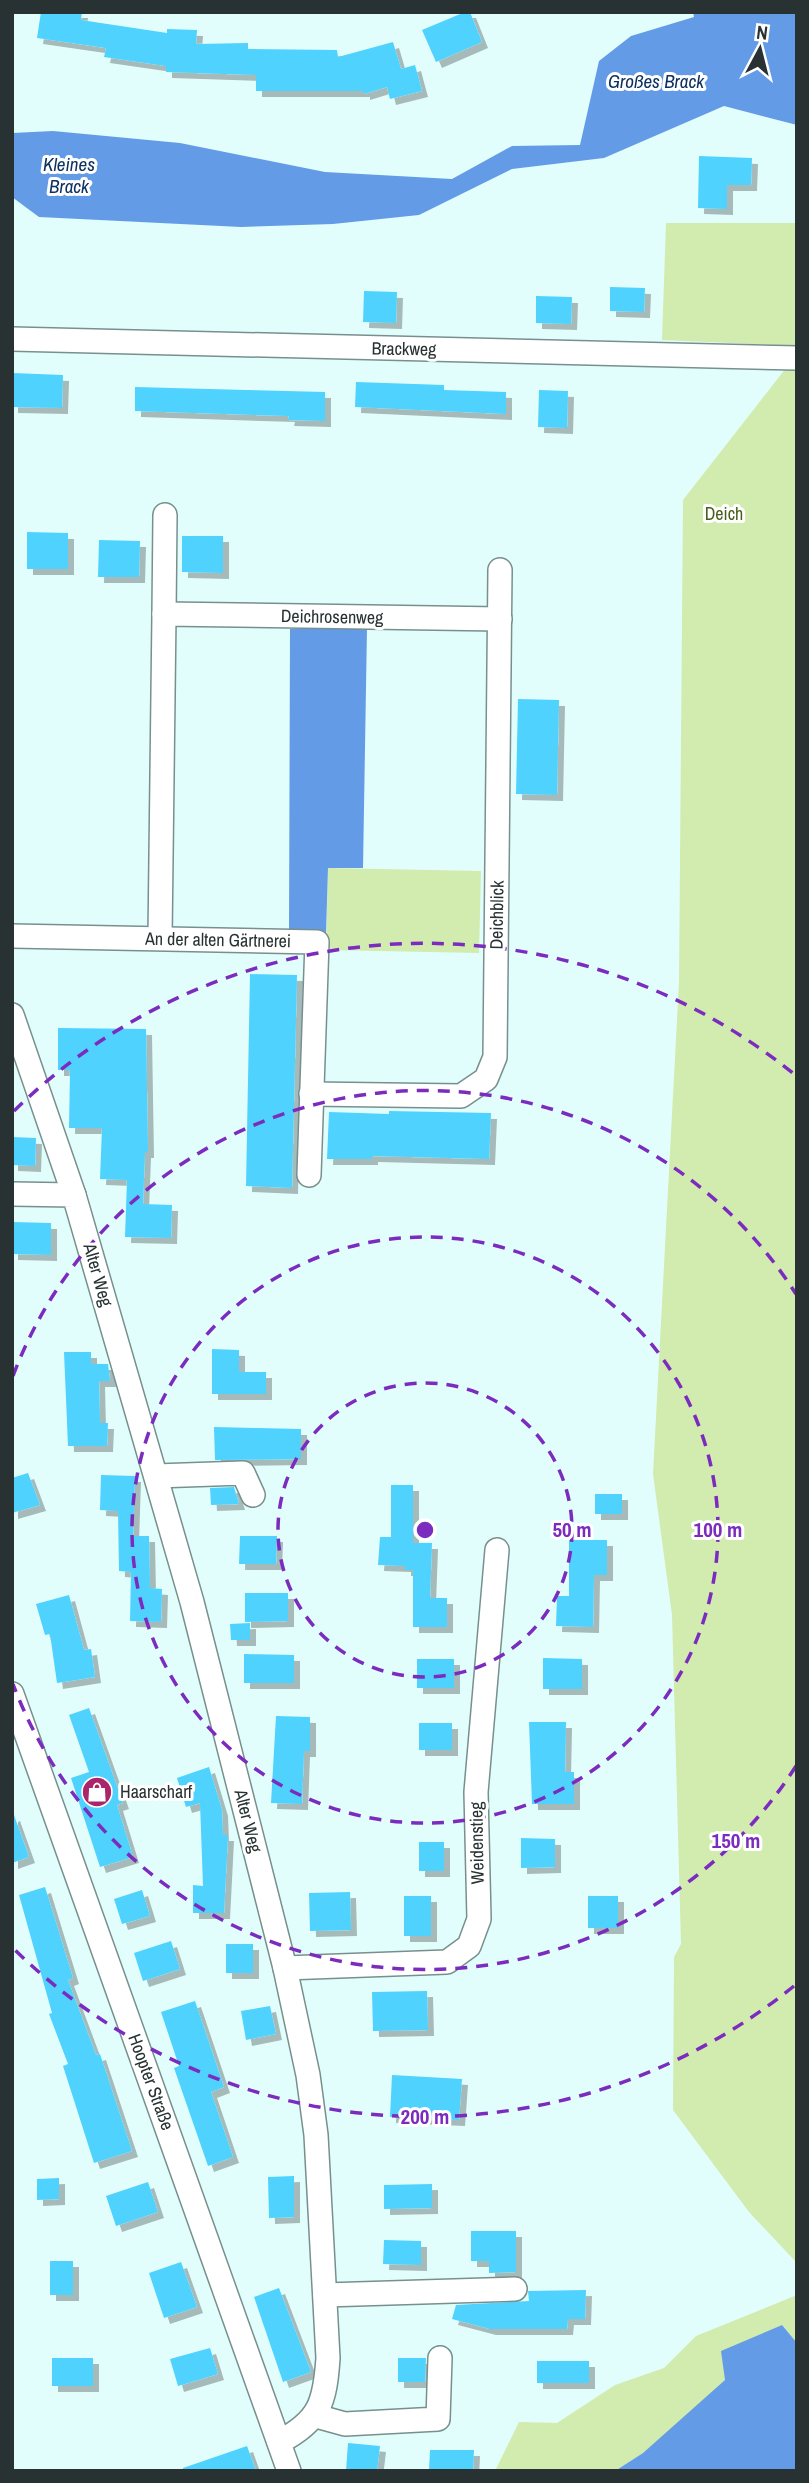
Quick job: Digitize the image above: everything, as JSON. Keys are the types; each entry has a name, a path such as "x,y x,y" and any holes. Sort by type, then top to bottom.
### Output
{"street":[{"name":"Brackweg","path":"12,340 797,358"},
{"path":"160,938 165,515"},
{"name":"Deichblick","path":"311,1094 461,1096 486,1079 495,1057 500,570"},
{"name":"Deichrosenweg","path":"164,614 500,619"},
{"name":"An der alten Gärtnerei","path":"12,936 317,942 309,1175"},
{"name":"Alter Weg","path":"12,1015 75,1195 156,1476 285,1968 308,2075 316,2135 325,2295 326,2388 316,2416"},
{"path":"12,1194 75,1195"},
{"path":"156,1476 243,1473 253,1495"},
{"name":"Weidenstieg","path":"285,1968 447,1962 469,1946 479,1919 476,1792 497,1550"},
{"name":"Hoopter Straße","path":"12,1694 289,2471"},
{"path":"325,2295 515,2289"},
{"path":"279,2442 301,2430 316,2416 345,2424 438,2419 440,2358"}],"green space":[{"path":"666,223 797,223 797,346 662,340"},
{"name":"Deich","path":"797,354 797,2263 749,2212 673,2110 674,1957 681,1944 672,1615 653,1474 679,982 683,500"},
{"path":"328,868 481,871 479,953 326,950"},
{"path":"797,2295 797,2343 782,2325 752,2339 725,2380 696,2408 643,2453 615,2471 495,2471 519,2422 557,2423 615,2385 664,2368 696,2336"}],"water":[{"path":"693,12 797,12 797,125 724,106 604,158 512,169 419,215 333,224 241,227 39,217 12,197 12,133 53,131 180,143 325,172 452,179 512,146 580,145 599,61 631,36 694,17"},
{"path":"367,628 363,868 328,868 326,934 289,932 290,629"},
{"path":"782,2325 797,2343 797,2471 615,2471 643,2453 725,2380 721,2351"}],"building":[{"path":"41,12 82,12 81,20 167,33 167,29 197,30 196,44 248,43 248,49 337,50 338,57 393,42 401,69 415,65 422,91 390,99 387,87 364,94 364,91 256,91 256,75 166,72 166,66 104,57 106,48 37,38"},
{"path":"470,12 482,42 436,62 422,30"},
{"path":"699,156 752,158 751,185 727,185 727,209 698,208"},
{"path":"610,287 645,288 644,312 610,311"},
{"path":"364,291 397,292 396,323 363,322"},
{"path":"536,296 572,297 571,324 536,323"},
{"path":"12,373 63,375 62,408 12,407"},
{"path":"356,382 444,385 444,390 506,392 506,414 355,407"},
{"path":"135,387 325,392 325,421 288,420 289,416 135,411"},
{"path":"539,390 568,391 567,428 538,427"},
{"path":"27,532 68,533 68,569 27,569"},
{"path":"182,536 223,536 223,573 182,572"},
{"path":"99,540 140,541 139,577 98,577"},
{"path":"518,699 559,700 557,795 516,794"},
{"path":"250,974 297,975 292,1188 246,1186"},
{"path":"58,1028 146,1029 148,1152 145,1152 143,1204 172,1205 171,1238 125,1237 127,1180 100,1179 102,1128 69,1128 70,1070 58,1070"},
{"path":"389,1111 491,1113 489,1159 372,1156 372,1159 327,1159 329,1112 389,1114"},
{"path":"12,1137 36,1138 35,1166 12,1165"},
{"path":"12,1222 51,1223 51,1255 12,1254"},
{"path":"212,1349 239,1350 239,1372 266,1372 266,1394 212,1394"},
{"path":"64,1352 91,1352 91,1364 108,1364 110,1381 99,1381 100,1423 108,1423 107,1446 68,1446"},
{"path":"214,1427 301,1429 301,1459 215,1460"},
{"path":"28,1473 40,1505 12,1513 12,1478"},
{"path":"101,1475 135,1476 133,1536 149,1536 150,1588 162,1589 161,1622 130,1621 131,1572 119,1571 118,1511 100,1510"},
{"path":"391,1485 413,1485 413,1543 432,1543 430,1598 447,1598 447,1627 413,1627 413,1570 405,1570 405,1566 378,1565 380,1537 391,1537"},
{"path":"234,1487 239,1504 211,1505 210,1488"},
{"path":"595,1494 622,1494 622,1514 595,1514"},
{"path":"240,1536 277,1536 276,1564 239,1564"},
{"path":"569,1540 607,1540 607,1575 594,1575 593,1627 556,1626 557,1596 569,1596"},
{"path":"245,1593 288,1593 288,1621 245,1622"},
{"path":"69,1595 84,1650 91,1649 95,1677 57,1683 50,1634 45,1635 36,1604"},
{"path":"250,1623 250,1640 231,1640 230,1624"},
{"path":"244,1654 294,1655 294,1683 244,1683"},
{"path":"543,1658 582,1659 582,1689 543,1689"},
{"path":"417,1659 454,1659 454,1688 417,1688"},
{"path":"89,1708 123,1803 117,1805 133,1857 100,1867 71,1778 89,1772 69,1715"},
{"path":"276,1716 310,1717 310,1751 304,1751 302,1804 271,1803"},
{"path":"529,1722 566,1722 565,1772 574,1772 574,1804 532,1804"},
{"path":"419,1723 452,1723 452,1750 419,1750"},
{"path":"209,1767 222,1810 223,1835 228,1835 224,1913 193,1913 193,1885 203,1886 200,1803 186,1807 177,1778"},
{"path":"14,1815 29,1857 12,1863 12,1816"},
{"path":"521,1838 555,1839 555,1867 521,1868"},
{"path":"419,1842 444,1842 444,1871 419,1871"},
{"path":"45,1887 73,1978 68,1980 96,2055 100,2054 132,2151 94,2163 63,2066 68,2064 49,2014 52,2013 19,1895"},
{"path":"142,1890 150,1916 122,1924 114,1899"},
{"path":"350,1892 351,1930 310,1931 309,1893"},
{"path":"404,1896 431,1896 431,1936 404,1936"},
{"path":"588,1896 618,1896 618,1928 588,1928"},
{"path":"171,1941 180,1969 143,1981 134,1953"},
{"path":"226,1944 253,1944 253,1973 226,1973"},
{"path":"427,1991 428,2030 373,2031 372,1992"},
{"path":"195,2001 224,2087 211,2092 233,2157 208,2166 174,2068 179,2066 161,2012"},
{"path":"270,2006 276,2034 246,2040 241,2011"},
{"path":"392,2075 462,2079 459,2120 390,2117"},
{"path":"294,2176 294,2217 269,2218 268,2177"},
{"path":"59,2178 59,2199 37,2200 37,2179"},
{"path":"148,2182 158,2212 116,2226 106,2196"},
{"path":"432,2184 432,2208 384,2209 384,2185"},
{"path":"471,2231 516,2231 516,2272 489,2273 489,2261 471,2261"},
{"path":"384,2240 421,2241 421,2265 383,2264"},
{"path":"50,2261 73,2261 73,2295 50,2295"},
{"path":"181,2262 197,2307 164,2318 149,2273"},
{"path":"279,2288 311,2372 283,2382 254,2297"},
{"path":"586,2290 585,2319 568,2319 567,2329 490,2329 452,2319 456,2305 529,2301 528,2291"},
{"path":"210,2348 218,2374 178,2386 170,2359"},
{"path":"52,2358 93,2358 93,2386 52,2386"},
{"path":"398,2358 426,2358 425,2382 398,2382"},
{"path":"537,2361 589,2361 589,2383 537,2383"},
{"path":"348,2443 380,2446 377,2471 346,2471"},
{"path":"247,2446 256,2471 183,2471 183,2468"},
{"path":"430,2450 474,2450 473,2471 429,2471"}],"place":[{"name":"Haarscharf","path":"97,1792"}],"water label":[{"name":"Großes Brack","path":"656,81"},
{"name":"Kleines Brack","path":"69,175"}]}
